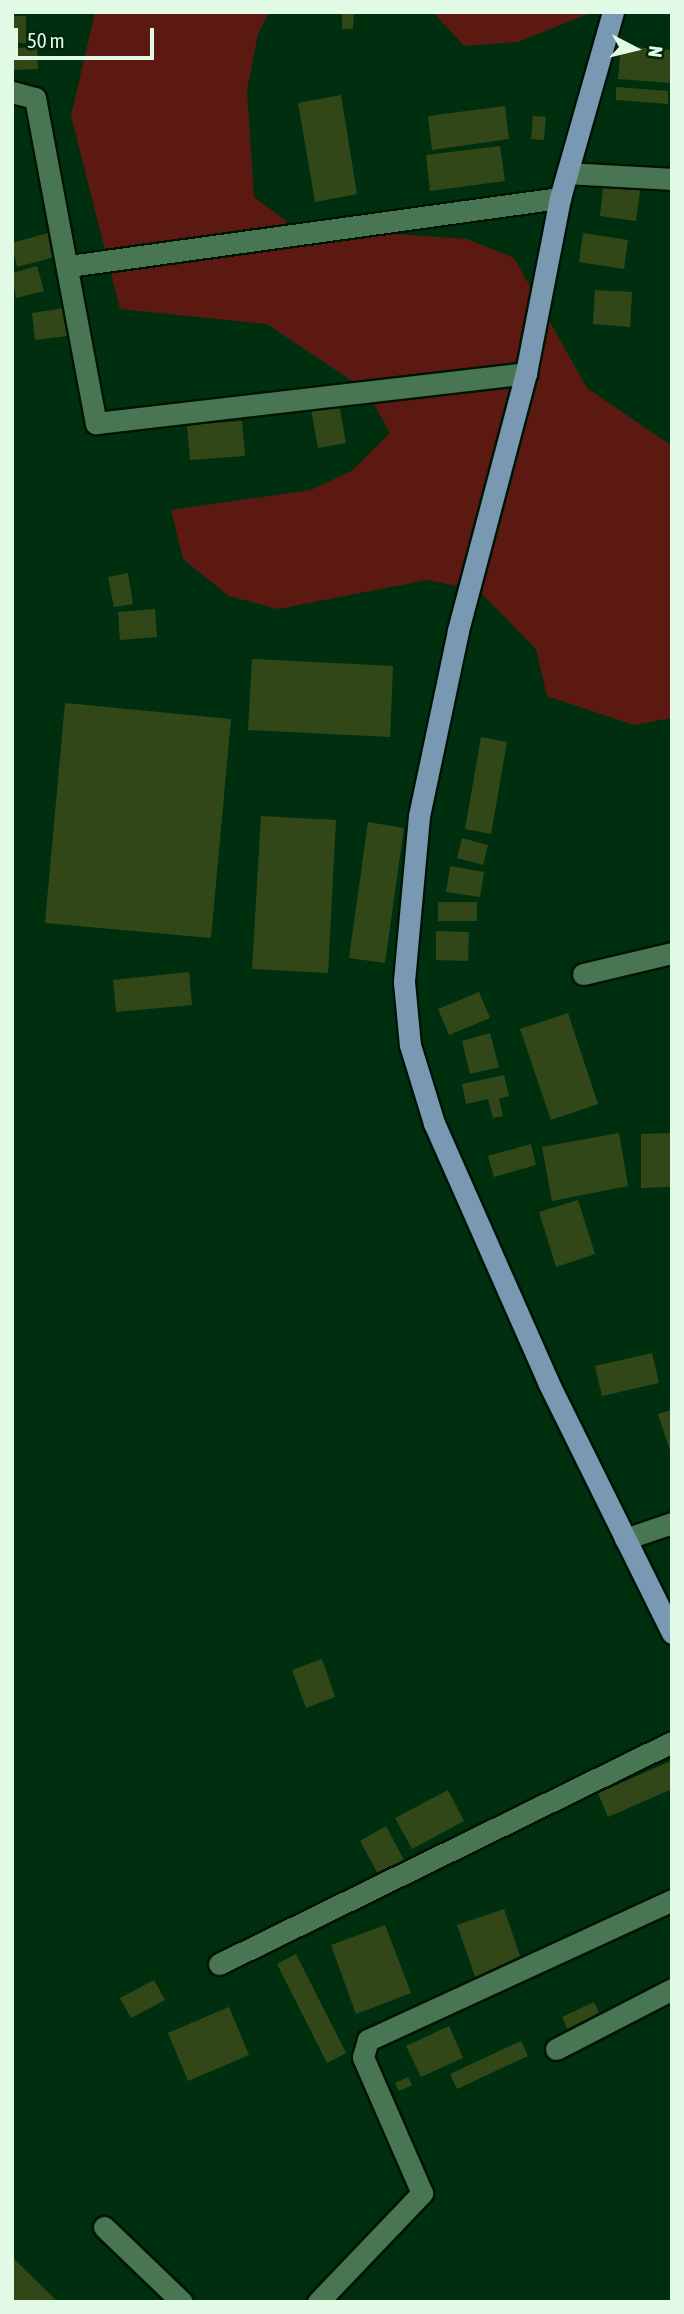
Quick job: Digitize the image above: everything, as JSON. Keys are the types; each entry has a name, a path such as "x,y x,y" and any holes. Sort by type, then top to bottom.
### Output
{"main road":[{"path":"613,12 560,198 526,373 458,631 419,816 405,995 410,1045 434,1123 548,1382 672,1633"}],"street":[{"path":"12,92 35,98 69,267 92,416 103,425 526,373"},
{"path":"568,173 672,179"},
{"path":"69,267 560,198"},
{"path":"583,974 672,953"},
{"path":"625,1539 672,1523"},
{"path":"219,1964 672,1742"},
{"path":"318,2302 422,2193 363,2057 368,2040 672,1900"},
{"path":"556,2049 672,1989"},
{"path":"104,2227 182,2302"}],"shaded area":[{"path":"95,12 269,12 258,34 247,90 254,197 294,227 467,239 514,258 587,388 672,446 672,718 634,725 547,696 536,649 478,590 427,580 278,609 229,596 183,559 171,510 311,490 353,470 390,433 366,390 267,324 120,309 71,116"},
{"path":"433,12 593,12 518,42 464,46"}],"building":[{"path":"342,12 354,12 353,29 342,29"},
{"path":"12,16 26,16 26,43 12,43"},
{"path":"621,46 672,50 672,83 618,79"},
{"path":"37,47 38,69 12,70 12,48"},
{"path":"616,87 668,91 668,104 616,100"},
{"path":"341,95 357,194 315,202 298,103"},
{"path":"505,106 509,139 432,150 428,116"},
{"path":"533,116 546,117 544,140 531,139"},
{"path":"500,146 505,181 430,191 426,155"},
{"path":"604,179 641,184 636,221 600,216"},
{"path":"48,233 55,257 17,267 12,243"},
{"path":"583,233 628,240 624,269 579,262"},
{"path":"37,266 44,291 16,298 12,273"},
{"path":"595,290 632,292 630,327 593,324"},
{"path":"71,307 75,335 35,340 32,313"},
{"path":"338,399 346,443 318,448 310,404"},
{"path":"242,421 245,456 190,460 187,425"},
{"path":"128,573 133,604 114,607 108,577"},
{"path":"155,609 157,637 120,640 118,612"},
{"path":"252,659 393,666 390,737 248,730"},
{"path":"65,703 231,719 211,938 45,923"},
{"path":"481,737 507,742 491,834 465,829"},
{"path":"261,816 336,820 328,973 252,969"},
{"path":"368,822 404,828 385,963 349,958"},
{"path":"462,838 488,845 483,865 457,858"},
{"path":"450,866 484,872 480,897 446,892"},
{"path":"438,902 477,902 477,921 438,921"},
{"path":"436,931 469,932 468,961 436,960"},
{"path":"189,972 192,1005 116,1012 113,980"},
{"path":"479,992 490,1018 449,1035 438,1009"},
{"path":"568,1013 598,1104 551,1120 520,1029"},
{"path":"490,1033 499,1067 470,1074 462,1041"},
{"path":"504,1075 509,1096 499,1099 503,1116 493,1118 488,1099 466,1104 462,1084"},
{"path":"619,1133 628,1186 552,1201 542,1147"},
{"path":"672,1133 672,1187 641,1188 641,1134"},
{"path":"531,1144 536,1165 494,1177 488,1156"},
{"path":"578,1200 595,1254 556,1267 539,1212"},
{"path":"652,1353 659,1383 602,1396 595,1366"},
{"path":"672,1397 671,1454 658,1414 671,1410"},
{"path":"322,1659 335,1697 306,1708 292,1670"},
{"path":"671,1761 672,1789 608,1817 598,1793"},
{"path":"448,1790 464,1821 412,1849 395,1818"},
{"path":"386,1826 404,1860 378,1874 360,1841"},
{"path":"504,1909 524,1968 478,1985 457,1925"},
{"path":"385,1925 411,1993 356,2014 331,1945"},
{"path":"296,1954 346,2053 327,2063 277,1964"},
{"path":"154,1980 165,2000 131,2018 120,1998"},
{"path":"594,2002 603,2020 570,2035 562,2017"},
{"path":"229,2007 249,2055 188,2081 168,2033"},
{"path":"449,2026 463,2058 421,2077 406,2046"},
{"path":"521,2041 528,2056 457,2089 450,2074"},
{"path":"408,2077 412,2085 399,2091 395,2083"},
{"path":"12,2257 58,2302 12,2302"}]}
